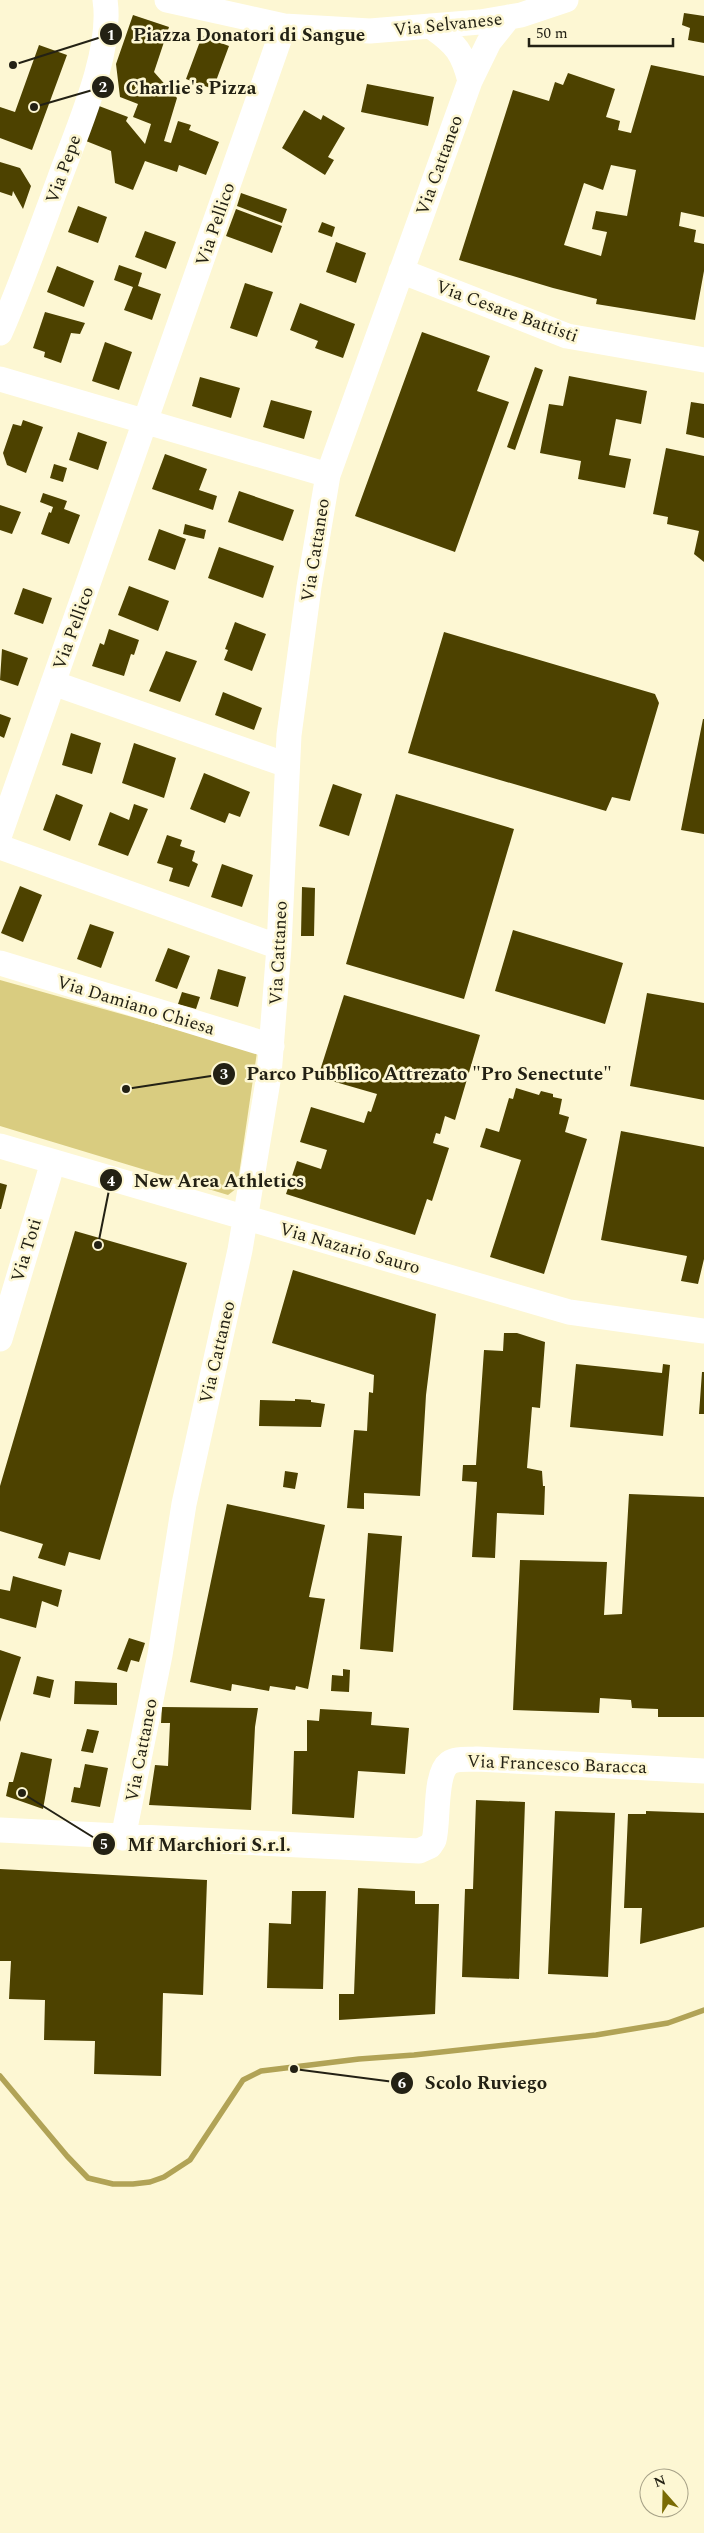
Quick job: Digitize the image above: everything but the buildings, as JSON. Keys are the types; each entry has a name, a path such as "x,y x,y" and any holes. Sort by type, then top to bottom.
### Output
{"street":[{"name":"Via Pepe","path":"0,334 16,297 89,97 104,47 105,0"},
{"name":"Via Selvanese","path":"167,0 284,26 370,32 433,28 480,22 508,17 566,0"},
{"name":"Via Selvanese","path":"198,0 240,15"},
{"name":"Via Cattaneo","path":"122,1838 160,1655 184,1504 246,1219 272,1046 279,948 287,765 309,587 328,475 470,81 489,42 508,17"},
{"name":"Via Cattaneo","path":"470,81 480,33 480,22"},
{"name":"Via Pellico","path":"0,834 284,26"},
{"path":"433,28 456,46 465,63 470,81"},
{"name":"Via Cesare Battisti","path":"402,271 567,336 704,360"},
{"path":"0,379 328,475"},
{"path":"53,683 287,765"},
{"path":"0,847 279,948"},
{"name":"Via Damiano Chiesa","path":"0,963 272,1046"},
{"name":"Via Nazario Sauro","path":"0,1146 569,1312 704,1331"},
{"name":"Via Toti","path":"0,1339 53,1162"},
{"name":"Via Francesco Baracca","path":"0,1830 122,1838 419,1852 430,1846 434,1840 441,1776 448,1764 455,1761 476,1760 704,1771"}],"shaded area":[{"path":"0,980 257,1052 237,1188 228,1195 0,1126"}],"waterway":[{"path":"0,2076 67,2156 88,2178 113,2184 133,2184 150,2182 164,2177 190,2160 243,2080 261,2071 596,2035 668,2023 704,2010"}],"place":[{"name":"Piazza Donatori di Sangue","path":"13,65"},
{"name":"Charlie's Pizza","path":"34,107"},
{"name":"Parco Pubblico Attrezato \"Pro Senectute\"","path":"126,1089"},
{"name":"New Area Athletics","path":"98,1245"},
{"name":"Mf Marchiori S.r.l.","path":"22,1793"},
{"name":"Scolo Ruviego","path":"294,2069"}]}
